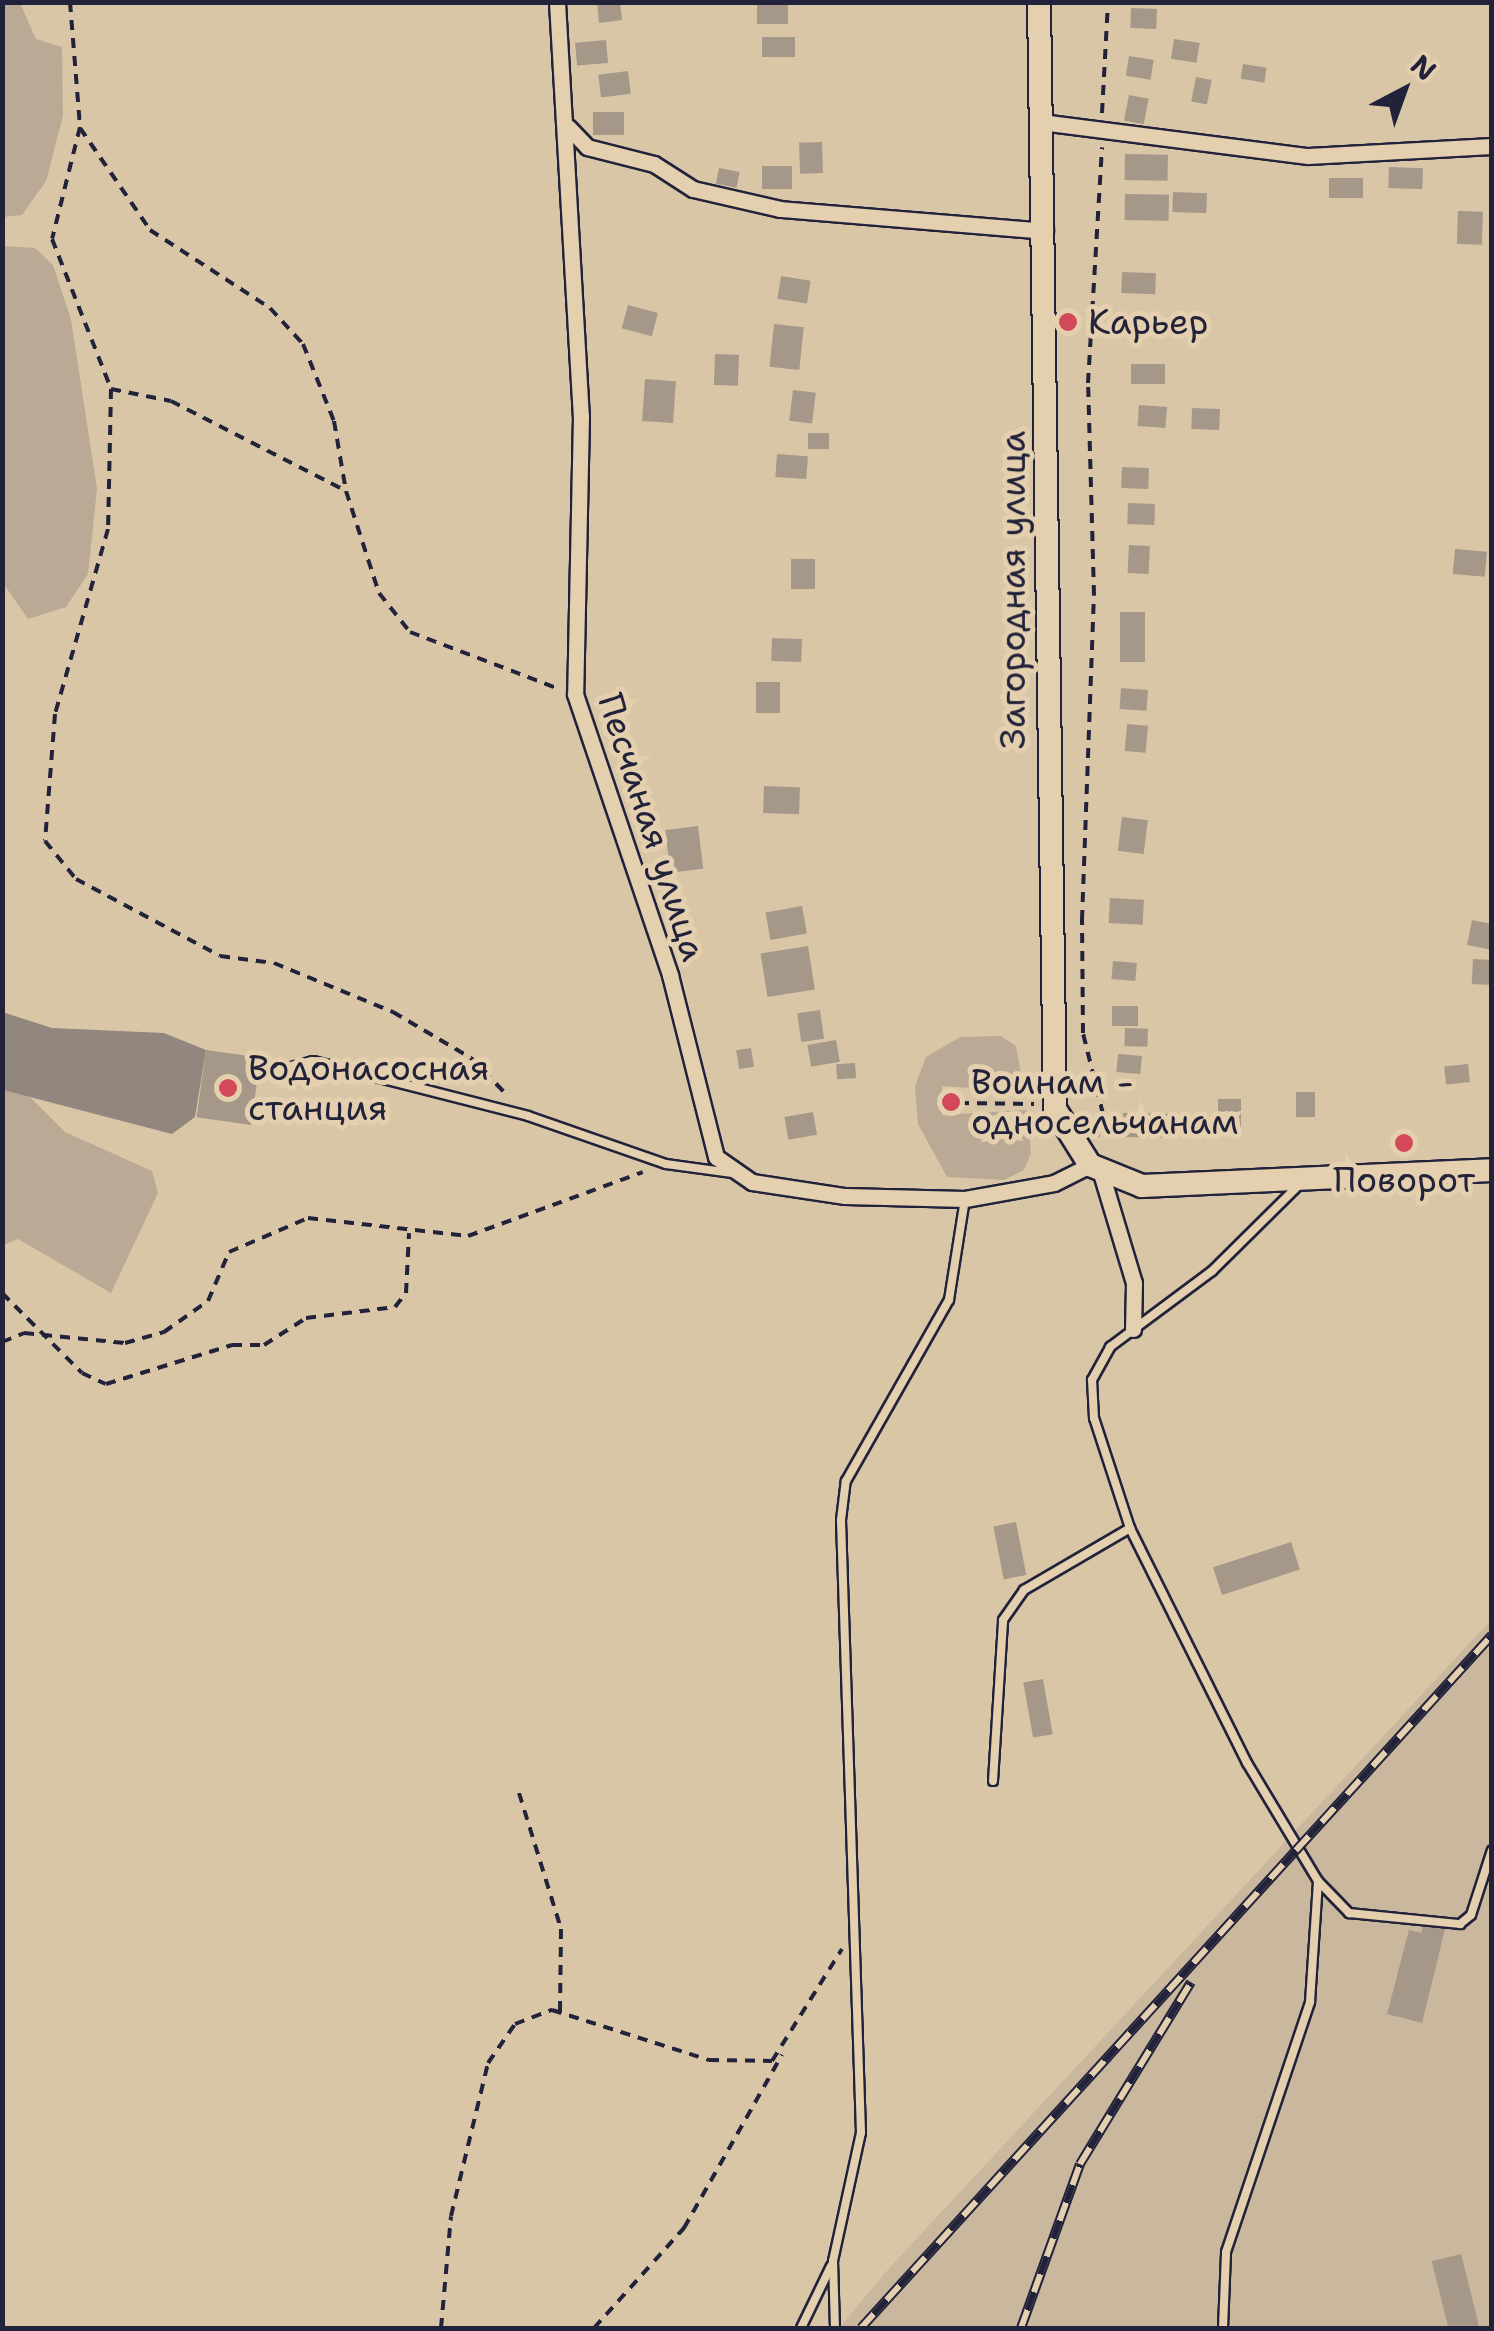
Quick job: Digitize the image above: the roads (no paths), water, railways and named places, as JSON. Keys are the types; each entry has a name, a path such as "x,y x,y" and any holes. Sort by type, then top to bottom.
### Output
{"street":[{"name":"Песчаная улица","path":"557,2 568,127 581,416 575,694 670,975 702,1124 732,1173"},
{"name":"Загородная улица","path":"1039,2 1054,1104 1095,1169"},
{"path":"1041,122 1308,156 1492,146"},
{"path":"568,127 588,147 654,164 692,188 780,210 1045,230"},
{"path":"732,1173 846,1196 965,1198 1054,1183 1095,1169 1142,1186 1302,1182 1492,1170"},
{"path":"1095,1169 1134,1283 1133,1328"}],"lane":[{"path":"280,1070 313,1061 528,1116 666,1164 732,1173"},
{"path":"1302,1182 1212,1270 1110,1346 1092,1380 1094,1418 1130,1528 1247,1764 1318,1881 1348,1913 1460,1924 1492,1850"},
{"path":"835,2328 833,2262 861,2133 846,1481 949,1300 965,1198"},
{"path":"993,1781 1003,1620 1024,1590 1130,1528"},
{"path":"1223,2328 1226,2252 1310,2002 1318,1881"},
{"path":"800,2328 833,2262"}],"railway":[{"path":"861,2328 1492,1635"},
{"path":"1021,2328 1080,2164 1191,1982"}],"place":[{"name":"Карьер","path":"1068,322"},
{"name":"Водонасосная станция","path":"228,1088"},
{"name":"Воинам - односельчанам","path":"951,1102"},
{"name":"Поворот","path":"1404,1143"}]}
